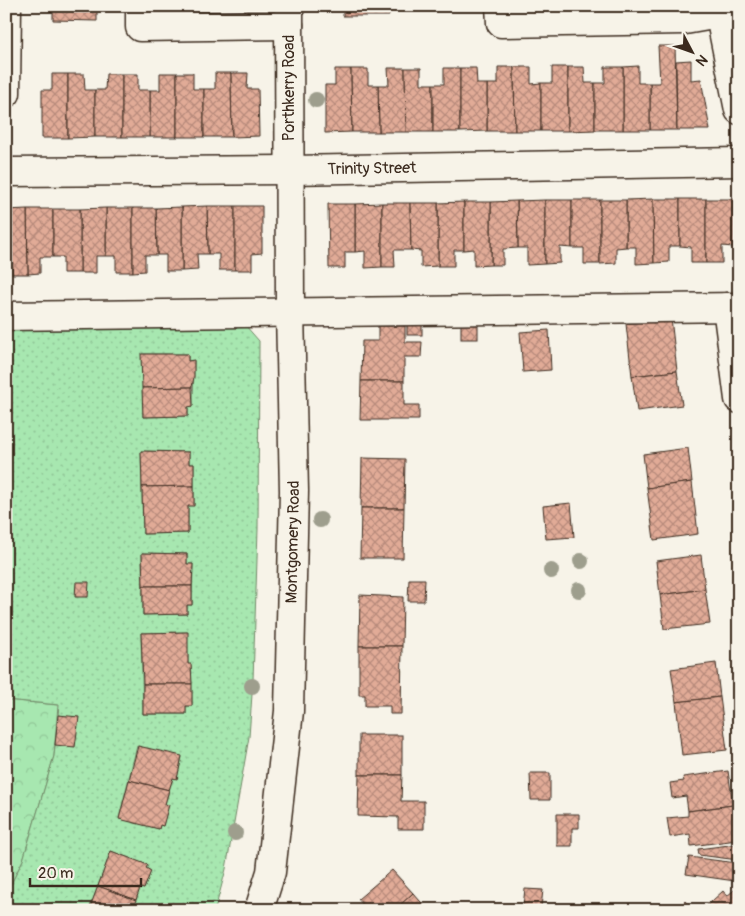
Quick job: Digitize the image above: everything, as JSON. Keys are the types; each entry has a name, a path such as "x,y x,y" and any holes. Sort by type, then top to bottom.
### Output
{"street":[{"path":"6,93 7,6"},
{"path":"140,6 140,26 289,16"},
{"path":"500,6 501,23 685,20 724,16 739,110"},
{"name":"Porthkerry Road","path":"289,16 290,170"},
{"name":"Trinity Street","path":"6,172 290,170 739,162"},
{"name":"Montgomery Road","path":"259,910 271,872 289,711 294,491 290,312 290,170"},
{"path":"6,316 733,307 739,399"}],"green space":[{"path":"245,325 259,341 258,529 253,680 249,737 226,869 215,910 132,910 140,888 144,889 151,871 146,868 147,865 111,851 89,910 6,910 6,894 23,860 54,756 59,705 6,700 6,328","holes":["142,354 188,354 188,361 194,361 193,406 188,407 188,416 143,417","141,451 189,452 189,464 194,464 194,505 188,506 188,533 143,534","142,553 187,554 187,564 193,564 192,605 187,605 187,614 143,615","187,632 188,664 191,665 192,706 186,706 186,714 143,714 141,633","137,746 182,757 177,778 173,778 165,804 168,805 163,826 160,825 159,829 119,818"]},
{"path":"6,700 58,705 54,756 23,860 6,894"}],"building":[{"path":"53,6 97,6 97,21 53,20"},
{"path":"343,6 417,7 389,7 389,16 343,16"},
{"path":"522,6 538,6 535,12"},
{"path":"658,46 675,46 677,130 650,130 650,83 660,83"},
{"path":"691,60 691,80 701,79 710,130 677,130 676,61"},
{"path":"638,66 638,83 650,83 650,130 623,130 623,67"},
{"path":"498,67 514,67 515,131 487,131 487,84 498,84"},
{"path":"514,67 531,67 531,84 541,83 541,131 515,131"},
{"path":"552,67 568,67 568,131 541,131 541,83 552,83"},
{"path":"568,67 584,67 585,83 595,83 595,130 568,131"},
{"path":"605,67 623,67 623,130 595,130 595,83 605,83"},
{"path":"388,68 405,68 406,132 379,132 378,85 389,85"},
{"path":"405,68 421,68 421,84 433,84 433,132 406,132"},
{"path":"444,68 460,68 460,132 433,132 433,84 444,84"},
{"path":"460,68 476,68 477,84 487,84 487,131 460,132"},
{"path":"335,69 351,69 352,132 325,133 325,85 335,85"},
{"path":"351,69 368,69 368,85 378,85 379,132 352,132"},
{"path":"160,73 177,73 177,137 150,137 150,90 160,90"},
{"path":"177,73 193,73 193,89 204,89 204,137 177,137"},
{"path":"215,73 231,73 232,137 204,137 204,89 215,89"},
{"path":"231,73 248,73 247,89 258,89 259,136 232,137"},
{"path":"52,74 68,74 68,138 42,138 42,90 52,90"},
{"path":"68,74 84,74 85,90 95,90 95,137 68,138"},
{"path":"106,74 122,74 122,137 95,137 95,90 105,90"},
{"path":"122,74 138,74 138,90 150,90 150,137 122,137"},
{"path":"653,199 654,263 636,264 636,247 626,247 626,200"},
{"path":"653,199 680,199 680,246 669,246 669,262 654,263"},
{"path":"680,199 706,199 706,263 691,263 691,247 680,246"},
{"path":"706,199 733,199 733,247 722,246 722,263 706,263"},
{"path":"733,199 739,199 739,268 733,268"},
{"path":"545,200 545,264 527,265 527,248 518,248 517,201"},
{"path":"545,200 572,200 572,248 560,247 560,263 545,264"},
{"path":"572,200 600,200 600,264 584,264 584,248 572,248"},
{"path":"600,200 626,200 626,247 616,248 616,263 600,264"},
{"path":"517,201 518,248 503,249 503,265 491,265 491,202"},
{"path":"464,202 464,250 454,250 454,266 438,266 438,203"},
{"path":"464,202 491,202 491,265 474,266 474,249 464,250"},
{"path":"382,203 382,267 365,268 365,251 355,252 355,204"},
{"path":"382,203 410,203 411,250 394,250 395,267 382,267"},
{"path":"410,203 438,203 438,266 421,267 421,251 411,250"},
{"path":"328,204 355,204 355,252 345,252 345,268 329,268"},
{"path":"207,206 235,206 235,270 219,270 219,254 208,254"},
{"path":"207,206 208,254 197,254 198,270 182,271 182,207"},
{"path":"235,206 262,206 262,253 252,254 252,270 235,270"},
{"path":"182,207 182,271 166,271 166,255 157,255 156,208"},
{"path":"106,208 133,208 133,272 116,272 116,256 106,256"},
{"path":"106,208 106,256 96,256 96,273 80,273 80,209"},
{"path":"133,208 156,208 157,255 145,255 145,271 133,272"},
{"path":"27,209 53,209 53,257 40,257 40,273 28,274"},
{"path":"27,209 28,274 12,274 12,258 6,258 6,210"},
{"path":"53,209 80,209 80,273 63,273 63,257 53,257"},
{"path":"671,318 677,371 632,376 626,324"},
{"path":"461,320 478,320 478,339 461,339"},
{"path":"407,323 422,323 422,335 407,335"},
{"path":"378,326 405,326 405,342 422,342 421,357 404,357 404,381 361,381 362,341 378,341"},
{"path":"549,330 551,370 523,372 520,332"},
{"path":"141,354 188,354 188,361 194,360 192,387 142,388"},
{"path":"677,371 682,405 637,411 632,376"},
{"path":"361,381 404,381 404,405 419,405 419,420 360,420"},
{"path":"192,387 193,406 188,407 188,416 143,417 142,388"},
{"path":"688,448 692,482 647,488 643,454"},
{"path":"141,451 189,452 189,464 194,464 194,486 142,487"},
{"path":"362,458 405,459 404,508 361,508"},
{"path":"692,482 698,534 654,540 647,488"},
{"path":"194,486 194,506 188,506 188,533 143,534 142,487"},
{"path":"571,503 574,537 546,539 543,506"},
{"path":"361,508 404,508 403,558 360,558"},
{"path":"142,553 187,554 187,564 193,564 192,586 143,586"},
{"path":"701,555 705,589 660,595 656,561"},
{"path":"409,579 425,579 424,601 408,601"},
{"path":"76,582 89,582 88,597 75,597"},
{"path":"143,586 192,586 192,605 187,605 187,614 143,615"},
{"path":"705,589 710,624 664,629 660,595"},
{"path":"360,595 403,597 402,646 359,646"},
{"path":"188,632 188,664 191,664 192,684 143,684 141,633"},
{"path":"359,646 402,646 401,714 390,714 390,706 365,706 365,695 359,695"},
{"path":"716,663 720,697 676,702 671,669"},
{"path":"143,684 192,684 192,706 186,706 186,714 143,714"},
{"path":"720,697 727,750 682,755 676,702"},
{"path":"58,715 79,717 75,747 55,745"},
{"path":"359,735 402,735 402,775 359,775"},
{"path":"138,746 182,756 177,779 173,778 169,790 129,780"},
{"path":"728,771 733,805 688,811 686,796 672,798 670,783 684,781 683,777"},
{"path":"530,773 550,773 550,800 531,800"},
{"path":"359,775 402,775 401,801 424,801 424,829 398,829 398,817 358,816"},
{"path":"129,780 169,790 165,804 169,805 163,826 160,825 159,829 119,819"},
{"path":"733,805 737,840 691,846 690,834 670,837 667,818 688,816 688,811"},
{"path":"557,814 579,814 579,828 572,828 572,846 557,846"},
{"path":"737,844 738,860 699,855 698,849"},
{"path":"111,851 148,865 146,868 151,871 144,889 140,888 136,900 98,886"},
{"path":"689,857 737,863 735,881 686,874"},
{"path":"392,870 413,893 395,910 367,910 358,899"},
{"path":"98,886 136,900 132,910 89,910"},
{"path":"739,886 739,910 702,910 723,891 727,896"},
{"path":"525,889 543,890 541,907 553,908 553,910 520,910 520,905 523,906"},
{"path":"413,893 428,910 395,910"},
{"path":"685,901 693,910 677,910"},
{"path":"553,908 578,910 553,910"}]}
